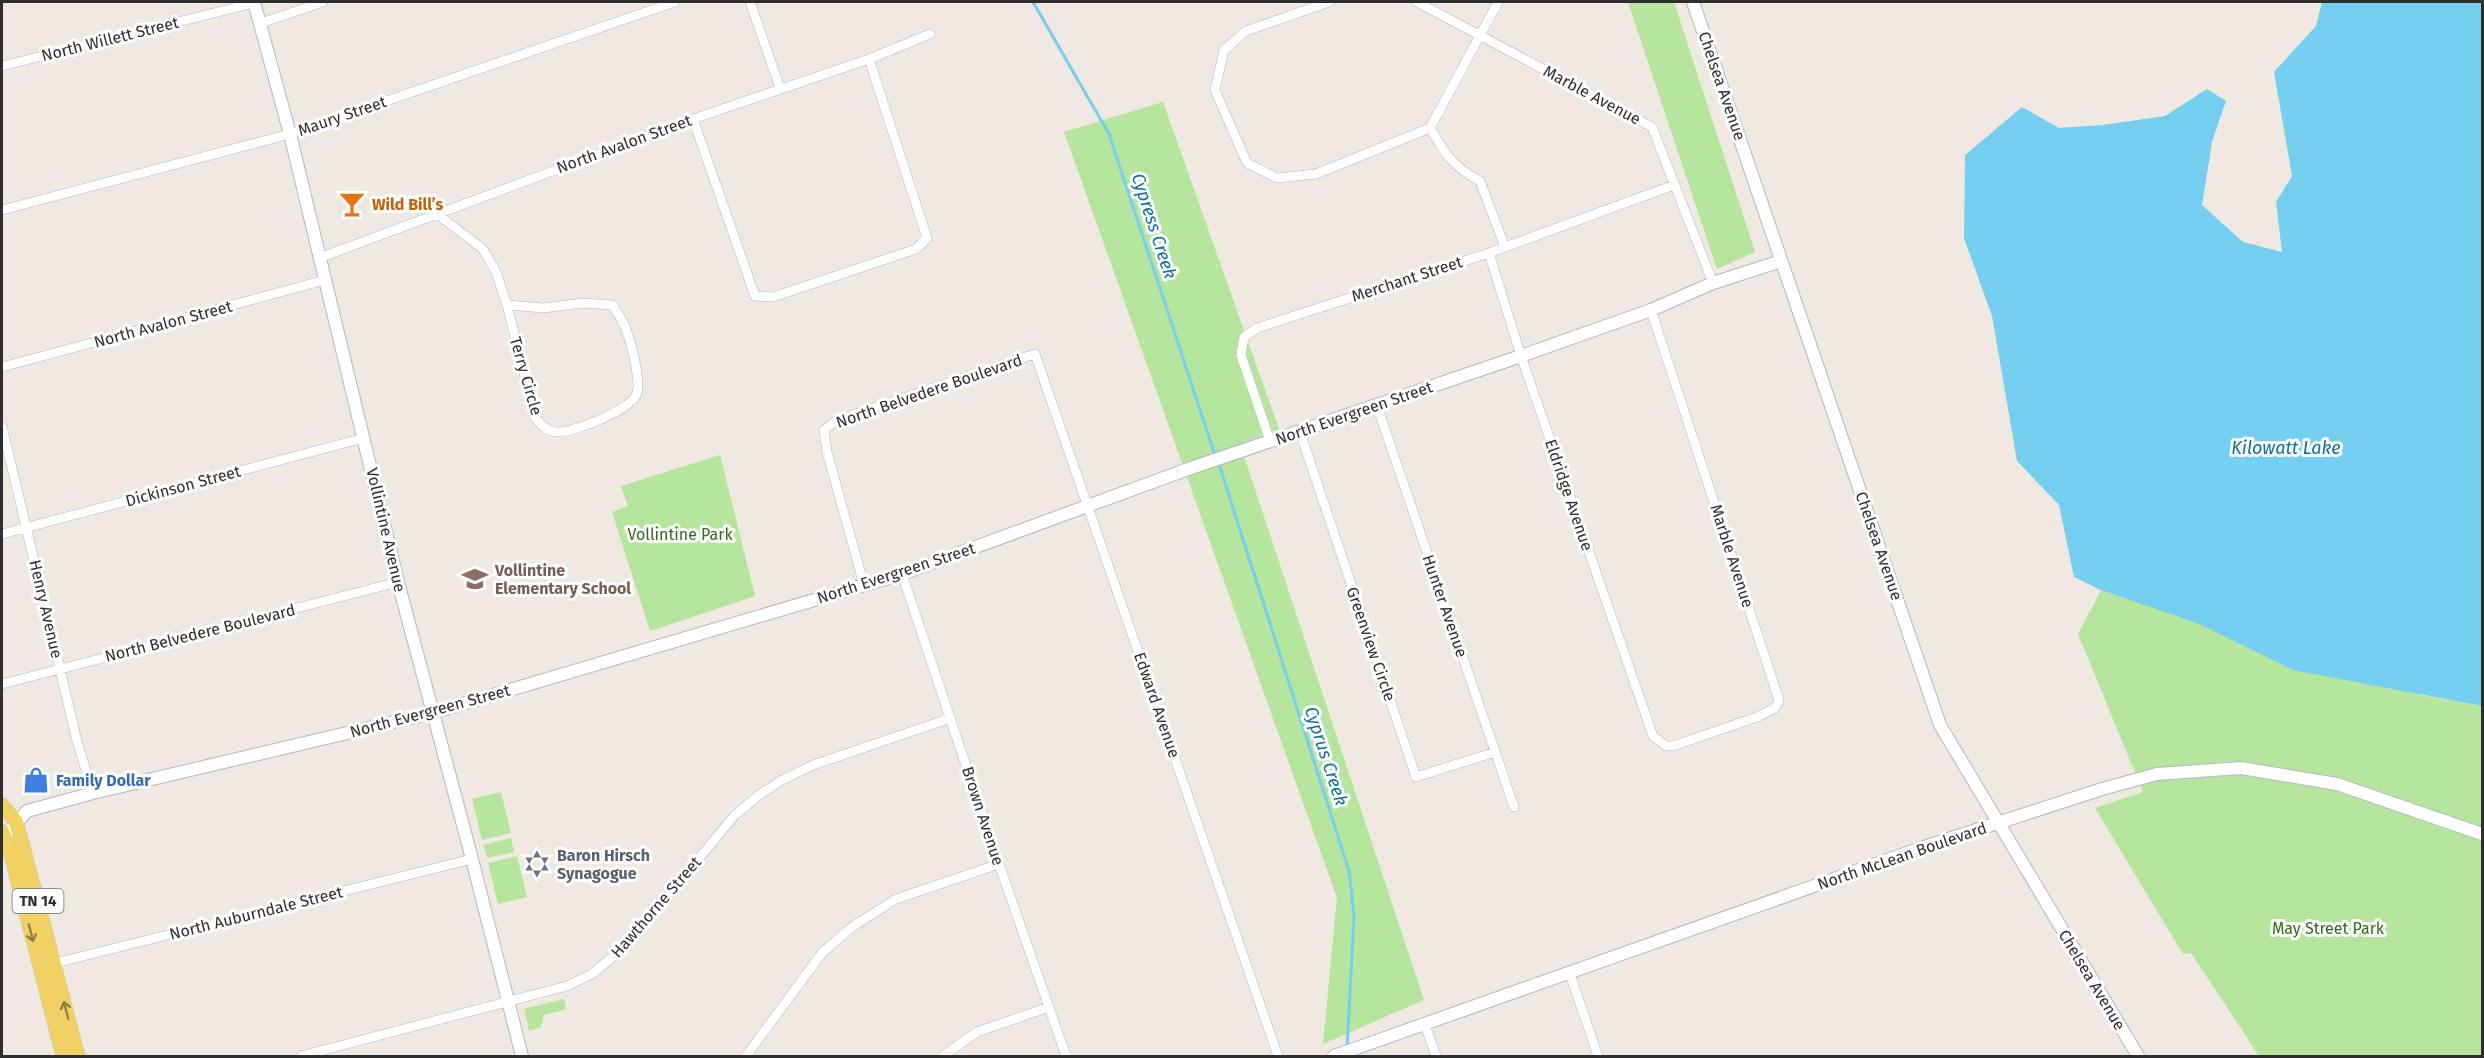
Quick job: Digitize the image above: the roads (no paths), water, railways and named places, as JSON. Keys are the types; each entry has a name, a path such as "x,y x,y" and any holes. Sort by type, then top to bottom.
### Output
{"main road":[{"name":"TN 14","path":"2,805 16,822 78,1056"},
{"name":"TN 14","path":"3,835 63,1056"}],"street":[{"name":"Vollintine Avenue","path":"254,2 290,134 398,582 522,1056"},
{"name":"North Willett Street","path":"2,66 254,2"},
{"path":"261,23 323,2"},
{"name":"Maury Street","path":"2,210 290,134 675,2"},
{"path":"750,2 780,88"},
{"path":"1329,2 1246,31 1224,50 1215,90 1247,163 1276,178 1316,174 1430,128 1482,36 1498,2"},
{"name":"Marble Avenue","path":"1417,2 1652,127 1713,283"},
{"name":"Chelsea Avenue","path":"1693,2 1940,725 2138,1056"},
{"name":"North Avalon Street","path":"319,258 693,119 868,59 930,34"},
{"path":"693,119 755,296 773,297 916,249 927,238 868,59"},
{"path":"1430,128 1448,159 1480,181 1505,247"},
{"name":"Merchant Street","path":"1270,441 1241,355 1244,338 1257,327 1489,253 1674,185"},
{"name":"Terry Circle","path":"438,214 483,249 496,272 507,305 530,404 542,427 554,432 566,431 623,409 633,402 638,384 636,369 626,329 613,305 583,303 543,308 507,305"},
{"name":"Eldridge Avenue","path":"1489,253 1521,356 1653,736"},
{"name":"North Evergreen Street","path":"3,835 27,811 93,793 432,713 902,574 1191,468 1521,356 1652,310 1713,283 1781,261"},
{"name":"North Avalon Street","path":"2,367 325,280"},
{"name":"Marble Avenue","path":"1652,310 1779,700 1775,708 1758,717 1673,746 1666,746 1653,736"},
{"name":"North Belvedere Boulevard","path":"864,585 827,452 824,430 837,420 1035,354"},
{"name":"Edward Avenue","path":"1035,354 1278,1056"},
{"name":"Hunter Avenue","path":"1377,406 1514,807"},
{"name":"Henry Avenue","path":"2,426 77,741 93,793"},
{"name":"Greenview Circle","path":"1300,432 1416,777 1495,752"},
{"name":"Dickinson Street","path":"2,534 364,438"},
{"name":"Brown Avenue","path":"902,574 1066,1056"},
{"name":"North Belvedere Boulevard","path":"2,684 398,582"},
{"name":"Hawthorne Street","path":"301,1056 509,1003 567,986 592,974 615,956 734,816 759,795 782,780 813,765 951,718"},
{"name":"North McLean Boulevard","path":"1334,1056 1924,847 2102,789 2157,774 2241,768 2337,784 2482,834"},
{"name":"North Auburndale Street","path":"40,968 472,859"},
{"path":"746,1056 822,953 852,927 896,899 999,864"},
{"path":"1570,974 1598,1056"},
{"path":"943,1056 977,1032 1049,1007"},
{"path":"1425,1025 1436,1056"}],"water":[{"name":"Kilowatt Lake","path":"2322,2 2482,2 2482,706 2293,670 2197,623 2101,590 2074,577 2059,505 2017,461 1992,316 1964,238 1965,155 2022,107 2059,128 2103,125 2165,116 2207,89 2226,101 2212,142 2202,205 2243,242 2282,252 2276,202 2292,176 2274,72 2316,26"}],"waterway":[{"name":"Cypress Creek","path":"1033,2 1109,134 1215,455"},
{"name":"Cyprus Creek","path":"1218,461 1349,871 1354,916 1347,1049"}],"place":[{"name":"Wild Bill’s","path":"352,204"},
{"name":"Vollintine Elementary School","path":"475,579"},
{"name":"Family Dollar","path":"36,780"},
{"name":"Baron Hirsch Synagogue","path":"537,864"}],"park label":[{"name":"Vollintine Park","path":"680,534"},
{"name":"May Street Park","path":"2328,928"}]}
